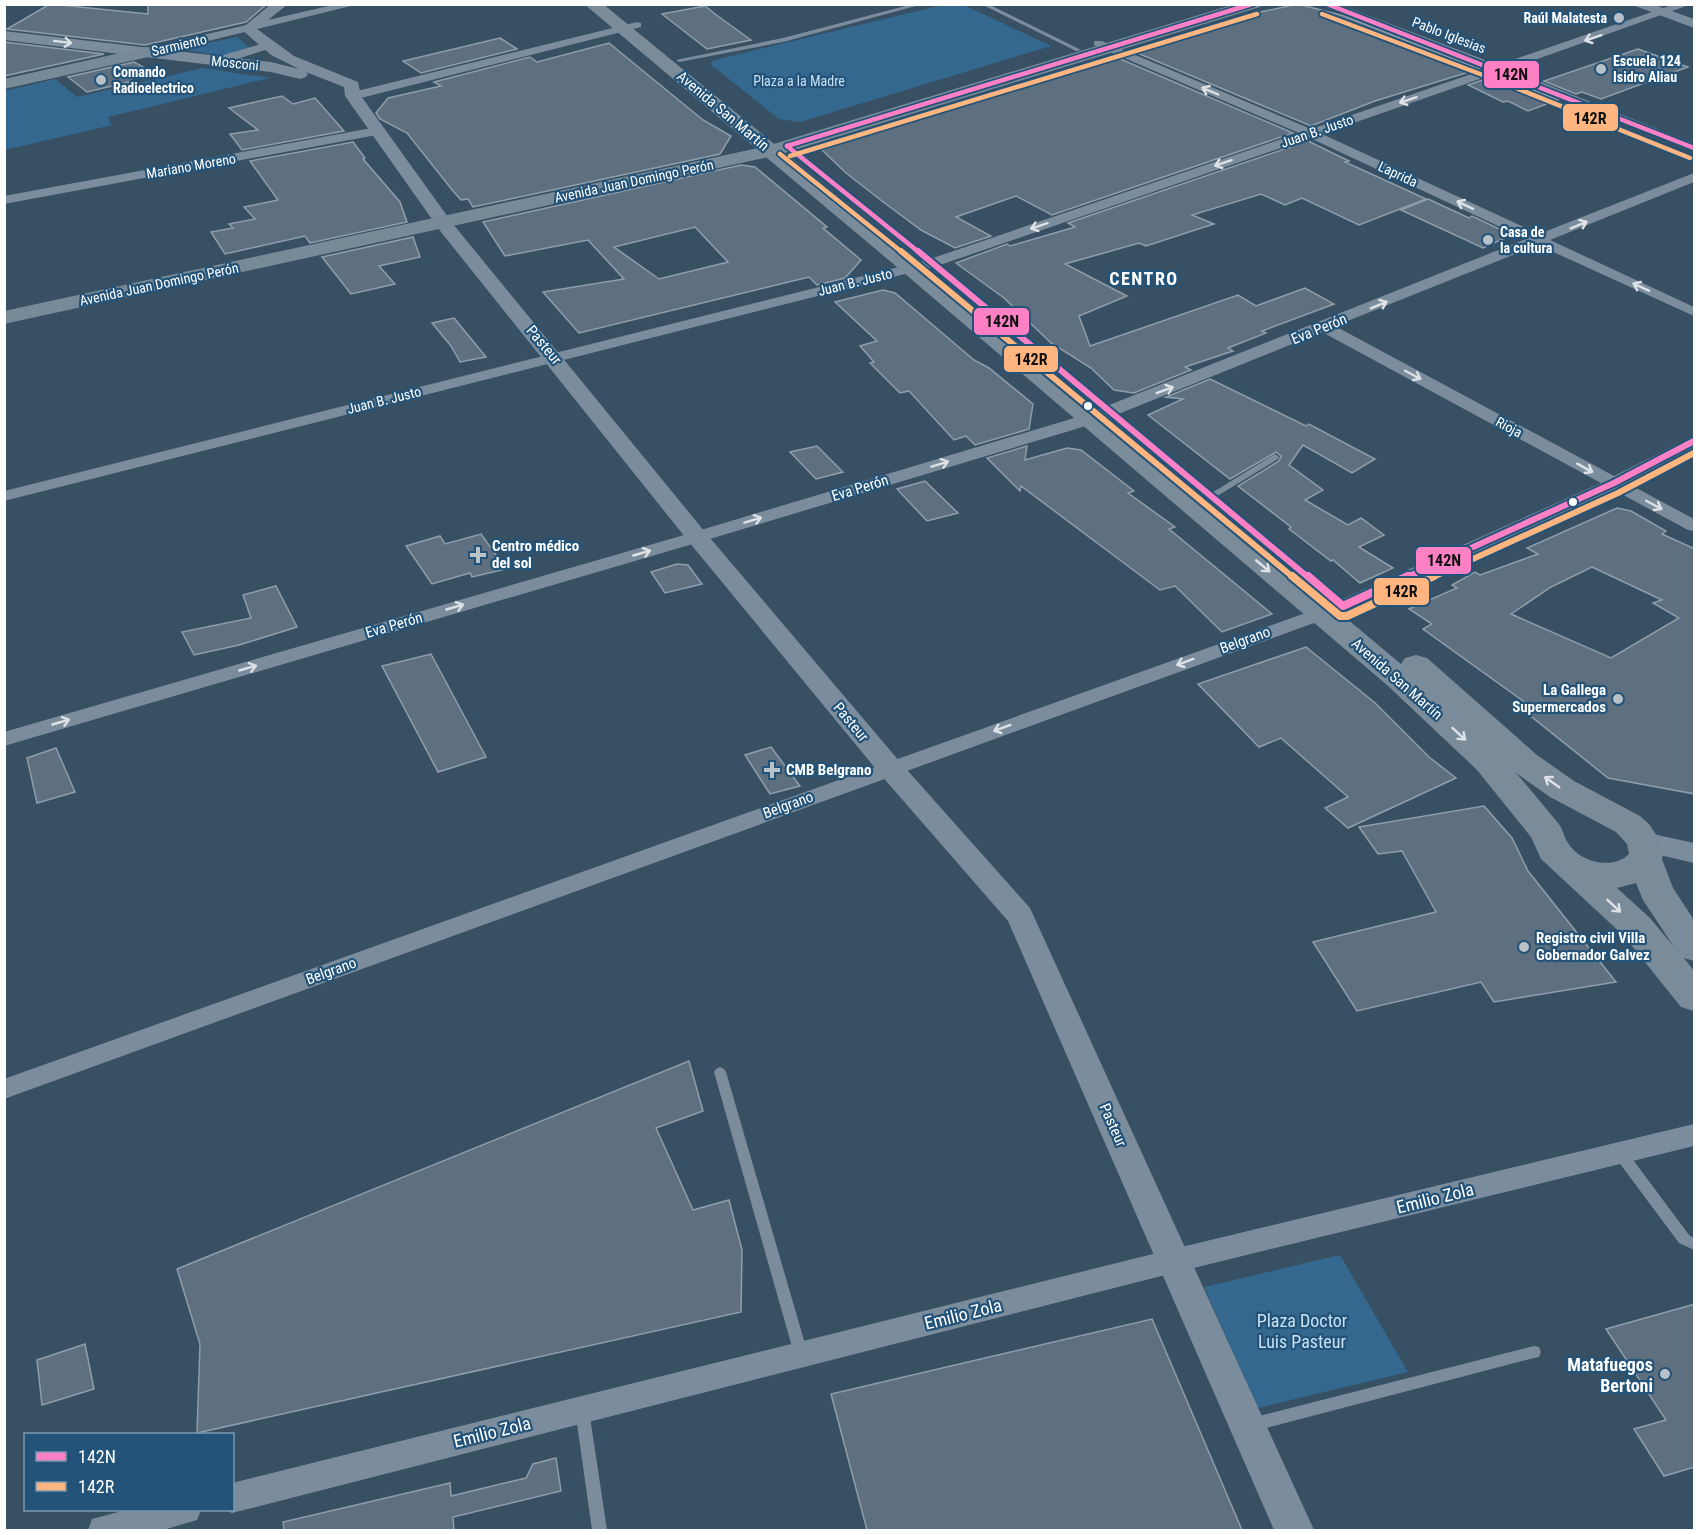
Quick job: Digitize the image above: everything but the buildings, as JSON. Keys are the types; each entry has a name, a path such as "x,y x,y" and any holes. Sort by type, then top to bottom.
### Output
{"main road":[{"name":"Avenida San Martín","path":"592,4 680,60 775,145"},
{"name":"Avenida San Martín","path":"613,4 630,27 922,266 1331,609 1422,669 1525,763 1562,789 1628,824 1645,850 1656,891 1695,948"},
{"name":"Avenida Juan Domingo Perón","path":"775,145 1077,50 1104,46 1230,4"},
{"name":"Avenida Juan Domingo Perón","path":"4,318 775,145 1104,46 1254,4"},
{"name":"Sarmiento","path":"4,84 147,52"},
{"name":"Avenida Juan Domingo Perón","path":"4,310 441,220"},
{"name":"Avenida San Martín","path":"1100,415 1211,496 1331,609 1398,678 1490,762 1547,833 1553,850 1637,927 1695,997"},
{"path":"1547,833 1554,818 1563,813 1581,810 1602,812"},
{"path":"1572,866 1594,874 1617,876 1635,870 1645,850"}],"street":[{"path":"248,30 281,4"},
{"name":"Sarmiento","path":"147,52 354,4"},
{"name":"Pablo Iglesias","path":"1326,4 1695,148"},
{"path":"1637,4 1695,24"},
{"name":"Juan B. Justo","path":"4,496 922,266 1500,70 1687,4"},
{"path":"353,96 630,27"},
{"name":"Pasteur","path":"248,30 293,62 333,75 352,85 353,96 441,220 697,537 890,768 1020,916 1294,1530"},
{"name":"Mosconi","path":"4,35 281,69 314,78 340,88 353,96"},
{"path":"217,61 268,46"},
{"name":"Laprida","path":"1104,46 1310,133 1695,312"},
{"name":"Mariano Moreno","path":"4,200 377,131"},
{"name":"Eva Perón","path":"4,739 697,537 1100,415 1540,241 1695,177"},
{"name":"Rioja","path":"1325,327 1695,526"},
{"name":"Belgrano","path":"4,1089 1331,609 1614,483 1695,441"},
{"path":"1645,850 1695,853"},
{"name":"Emilio Zola","path":"234,1497 1173,1261 1695,1136"},
{"path":"103,1530 178,1511"}],"lane":[{"path":"680,60 802,36 921,4"},
{"path":"983,4 1077,50"},
{"path":"1211,496 1275,457"},
{"path":"720,1072 801,1355"},
{"path":"1620,1153 1684,1239 1695,1245"},
{"path":"1247,1426 1534,1352"},
{"path":"582,1410 600,1530"}],"green space":[{"name":"Plaza a la Madre","path":"942,5 966,6 1051,46 800,122 779,119 710,64 714,60"},
{"path":"237,37 250,48 224,56 178,49"},
{"path":"203,68 270,78 108,117 112,125 5,150 5,91 55,79 77,97"},
{"name":"Plaza Doctor Luis Pasteur","path":"1340,1255 1408,1372 1258,1408 1204,1287"}],"transit line":[{"name":"142N","path":"787,146 1252,4"},
{"name":"142N","path":"1327,4 1694,148"},
{"name":"142R","path":"790,156 1257,14"},
{"name":"142R","path":"1322,14 1496,80 1690,158"},
{"name":"142N","path":"787,146 932,263 1343,606 1614,483 1694,441"},
{"name":"142R","path":"780,154 925,271 1340,616 1347,616 1618,493 1694,453"}],"place":[{"name":"Raúl Malatesta","path":"1619,18"},
{"name":"Escuela 124 Isidro Aliau","path":"1601,69"},
{"name":"Comando Radioelectrico","path":"101,80"},
{"name":"Casa de la cultura","path":"1488,240"},
{"name":"Centro médico del sol","path":"478,555"},
{"name":"La Gallega Supermercados","path":"1618,699"},
{"name":"CMB Belgrano","path":"772,770"},
{"name":"Registro civil Villa Gobernador Galvez","path":"1524,947"},
{"name":"Matafuegos Bertoni","path":"1665,1374"}],"district":[{"name":"CENTRO","path":"1144,278"}]}
